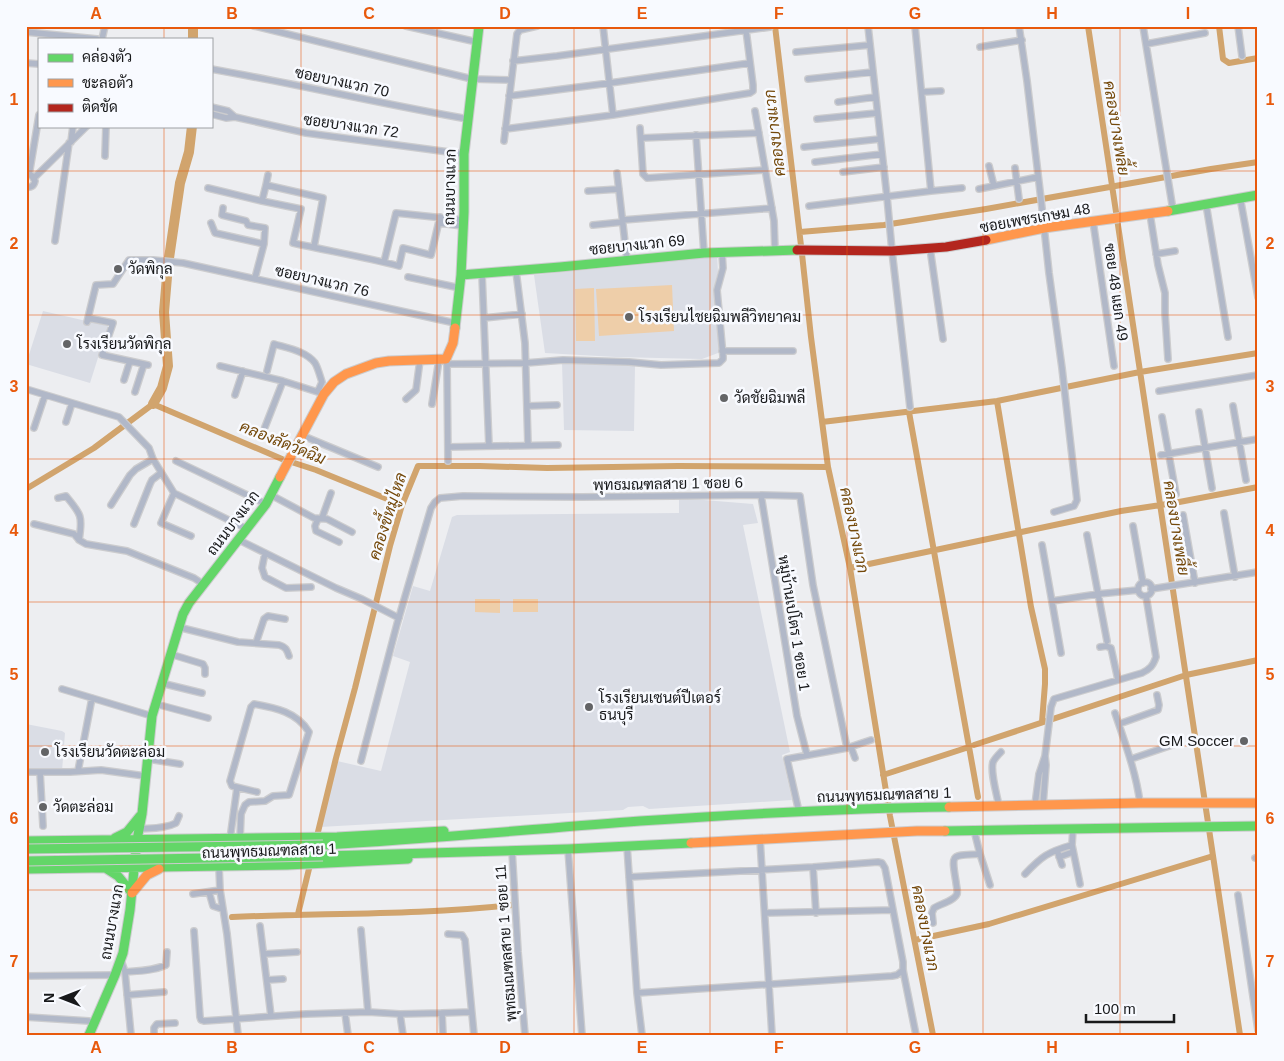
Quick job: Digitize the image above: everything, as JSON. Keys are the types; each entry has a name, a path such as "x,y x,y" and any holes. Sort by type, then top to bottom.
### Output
{"main road":[{"name":"ถนนบางแวก","path":"89,1035 120,973 142,814 152,716 178,628 189,603 266,504 321,392 329,388 339,378 376,363 420,360 443,361 450,352 453,343 460,288 464,154 479,26"},
{"name":"ซอยเพชรเกษม 48","path":"815,250 892,251 930,248 978,242 1044,228 1150,214 1258,195"},
{"name":"ซอยบางแวก 69","path":"461,275 560,268 704,253 815,250"},
{"name":"ถนนพุทธมณฑลสาย 1","path":"26,849 323,845 394,841 512,830 872,808 1140,803 1257,803"},
{"path":"111,840 127,832 142,814"},
{"name":"ถนนพุทธมณฑลสาย 1","path":"26,861 326,860 835,836 875,832 1257,826"},
{"name":"ถนนพุทธมณฑลสาย 1","path":"26,841 294,838 462,830 512,830"},
{"path":"187,867 159,861 158,854 164,844 190,839"},
{"path":"62,840 100,844 110,851 110,856 103,862 73,868"},
{"name":"ถนนพุทธมณฑลสาย 1","path":"26,869 287,865 326,860"},
{"path":"105,868 111,870 119,877 132,893 147,875 167,868"}],"street":[{"path":"254,26 472,79 511,80"},
{"path":"406,26 477,42"},
{"path":"504,141 518,32 537,26"},
{"path":"603,26 613,115"},
{"path":"868,26 910,406"},
{"path":"915,26 931,191"},
{"path":"1019,26 1041,193 1077,500 1074,506 1054,512"},
{"path":"1143,26 1173,210"},
{"path":"1238,26 1242,56"},
{"path":"513,61 770,27"},
{"path":"505,129 613,115 750,93 753,89 746,30"},
{"path":"26,32 87,38"},
{"path":"1146,44 1205,33"},
{"path":"980,47 1022,40"},
{"path":"796,52 870,45"},
{"path":"509,96 610,84 750,63"},
{"name":"ซอยบางแวก 70","path":"214,70 468,119"},
{"path":"808,79 873,72"},
{"path":"922,92 940,91"},
{"path":"838,102 875,98"},
{"path":"212,106 228,111 235,117"},
{"path":"755,111 772,208 775,251"},
{"path":"817,120 877,113"},
{"path":"212,114 226,118 235,117"},
{"name":"ซอยบางแวก 72","path":"235,117 306,132 464,154"},
{"path":"30,176 38,121"},
{"path":"55,242 73,128"},
{"path":"30,176 85,128"},
{"path":"105,156 106,128"},
{"path":"640,128 643,174 649,178 765,170"},
{"path":"641,138 759,133"},
{"path":"696,135 704,253"},
{"path":"804,147 880,139"},
{"path":"815,162 882,154"},
{"path":"989,166 994,186"},
{"path":"843,172 884,167"},
{"path":"1015,168 1019,199"},
{"path":"617,173 627,260"},
{"path":"26,188 34,185 35,181 30,176"},
{"path":"979,189 1038,177"},
{"path":"262,201 267,180 324,198 314,247"},
{"path":"208,188 301,209 294,243 399,266 403,248 431,255 439,220"},
{"path":"809,206 962,188"},
{"path":"588,191 619,190"},
{"path":"1240,197 1256,274 1258,297"},
{"path":"1206,204 1228,337"},
{"path":"223,208 222,215 246,221 248,225 266,228 255,278"},
{"path":"593,225 702,213 772,208"},
{"path":"384,262 396,213 463,223"},
{"path":"1150,214 1158,269 1165,293 1168,358"},
{"name":"ซอย 48 แยก 49","path":"1093,221 1114,366"},
{"path":"211,224 216,232 264,244"},
{"path":"930,248 944,339"},
{"path":"1156,254 1175,251"},
{"path":"443,361 486,364 563,360 661,365 713,364 721,361 722,351 717,290 722,272 722,252"},
{"name":"ซอยบางแวก 76","path":"130,361 102,355 112,323 88,320 96,285 113,284 130,260 182,263 455,323"},
{"path":"516,271 526,363 528,445"},
{"path":"482,274 489,446"},
{"path":"408,277 460,288"},
{"path":"484,318 522,314"},
{"path":"220,366 321,392 322,382 316,364 302,353 274,344 267,371"},
{"path":"722,351 793,352"},
{"path":"406,398 416,390 420,360"},
{"path":"124,380 130,361 146,365 135,392"},
{"path":"432,404 443,361"},
{"path":"443,361 448,461"},
{"path":"235,395 243,371"},
{"path":"1159,391 1258,375"},
{"path":"264,426 284,382"},
{"path":"26,389 119,417 149,448 153,459 174,494 247,529"},
{"path":"34,428 45,395"},
{"path":"66,422 72,403"},
{"path":"527,406 556,405"},
{"path":"1233,406 1246,480"},
{"path":"1199,412 1212,488"},
{"path":"1162,417 1176,494"},
{"path":"301,435 378,467"},
{"path":"1161,455 1258,439"},
{"path":"448,447 558,445"},
{"path":"110,505 130,475 153,459"},
{"path":"176,461 266,504"},
{"path":"134,524 150,484 161,473"},
{"path":"331,493 315,526 316,531 339,542"},
{"path":"174,494 161,522 191,536"},
{"path":"271,495 314,518 326,518 352,532"},
{"name":"หมู่บ้านเปโตร 1 ซอย 1","path":"761,495 797,716 807,755"},
{"path":"58,498 66,496 79,512 81,525 79,540"},
{"name":"พุทธมณฑลสาย 1 ซอย 6","path":"361,761 399,618 431,508 440,498 463,496 800,496 813,585 849,748"},
{"path":"1224,512 1235,577"},
{"path":"1183,515 1195,583"},
{"path":"34,524 74,534 86,544 127,551 194,578 203,584"},
{"path":"1133,526 1143,583"},
{"path":"1087,535 1107,640"},
{"path":"239,540 399,618"},
{"path":"1042,545 1061,653"},
{"path":"264,553 262,568 264,577 286,588 311,587"},
{"path":"1151,589 1258,572"},
{"path":"1138,590 1139,585 1143,583 1149,584 1151,589"},
{"path":"1146,596 1150,593 1151,589"},
{"path":"1052,601 1138,590"},
{"path":"1138,590 1141,595 1146,596"},
{"path":"1039,805 1039,774 1045,756 1049,715 1054,699 1142,673 1154,664 1156,657 1146,596"},
{"path":"256,643 266,617 285,619"},
{"path":"178,628 224,639 279,645 285,647 289,656"},
{"path":"1100,647 1106,646 1111,648 1118,680"},
{"path":"170,654 203,664 205,668 204,674"},
{"path":"162,683 202,693"},
{"path":"62,689 152,716"},
{"path":"1119,724 1158,710 1157,695"},
{"path":"78,771 92,698"},
{"path":"156,704 208,718"},
{"path":"240,838 241,814 249,802 265,800 273,796 287,796 290,793 309,732 291,714 254,704 252,705 230,781 232,786 257,792"},
{"path":"1115,713 1138,784 1140,803"},
{"path":"800,812 787,759 849,748 872,740"},
{"path":"1131,759 1178,743"},
{"path":"849,748 855,758"},
{"path":"1000,806 992,764 1001,752"},
{"path":"148,759 180,764"},
{"path":"26,772 101,770 145,776"},
{"path":"40,772 43,826"},
{"path":"230,839 237,788"},
{"path":"139,829 173,825 176,824 180,816"},
{"path":"1073,828 1072,845 1080,884"},
{"path":"974,830 990,885"},
{"path":"760,839 772,1035"},
{"path":"1025,874 1046,854 1072,845"},
{"path":"627,846 637,993 642,1035"},
{"path":"568,849 582,1035"},
{"name":"พุทธมณฑลสาย 1 ซอย 11","path":"512,850 518,952 526,1035"},
{"path":"1057,850 1062,865"},
{"path":"1059,857 1073,852"},
{"path":"933,923 932,913 934,908 957,894 954,858 957,855 980,854"},
{"path":"629,877 882,863 893,910 916,1035"},
{"path":"219,867 222,909 227,934 238,1035"},
{"path":"813,867 816,913"},
{"path":"193,894 220,890"},
{"path":"209,892 213,906 222,909"},
{"path":"1238,895 1258,1030"},
{"path":"764,913 893,910"},
{"path":"260,926 271,1016"},
{"path":"361,930 368,1012"},
{"path":"194,931 200,1017 204,1022 271,1016 368,1012 400,1014 472,1012"},
{"path":"448,934 462,935 465,940 474,1035"},
{"path":"26,976 120,973 156,969 166,965 167,952"},
{"path":"264,954 298,952"},
{"path":"637,993 892,976 898,975 903,970"},
{"path":"120,973 127,995 131,1035"},
{"path":"1251,979 1258,978"},
{"path":"267,980 283,979"},
{"path":"127,995 164,992"},
{"path":"345,1013 348,1035"},
{"path":"442,1013 443,1035"},
{"path":"400,1014 403,1035"},
{"path":"26,1017 94,1024"},
{"path":"154,1035 154,1028 157,1024 175,1023"}],"shaded area":[{"name":"โรงเรียนไชยฉิมพลีวิทยาคม","path":"717,255 718,272 715,283 720,350 718,353 702,359 545,353 534,275 649,264"},
{"path":"672,285 674,331 599,336 596,289"},
{"path":"594,288 595,341 576,341 575,289"},
{"name":"โรงเรียนวัดพิกุล","path":"43,311 108,326 90,383 26,364"},
{"path":"562,362 635,365 634,431 564,430"},
{"name":"โรงเรียนเซนต์ปีเตอร์ ธนบุรี","path":"679,498 753,504 758,523 743,525 790,752 782,755 792,800 649,809 643,806 628,807 623,810 320,827 337,761 381,771 410,662 393,656 413,586 430,591 452,517 457,515 679,513"},
{"path":"475,599 500,599 500,613 475,612"},
{"path":"513,599 538,599 538,612 513,612"},
{"name":"โรงเรียนวัดตะล่อม","path":"26,724 65,733 62,771 26,771"}],"waterway":[{"path":"193,26 193,38"},
{"name":"คลองบางแวก","path":"775,26 828,467 850,568 890,816 933,1035"},
{"name":"คลองบางเพลี้ย","path":"1088,26 1240,1035"},
{"path":"1219,26 1223,59 1229,63 1258,58"},
{"path":"153,404 162,388 168,366 164,312 168,265 180,183 189,152 192,128"},
{"path":"800,232 884,225 1258,162"},
{"path":"822,422 997,401 1140,372 1258,353"},
{"path":"997,401 1031,607 1045,669 1042,722"},
{"name":"คลองลัดวัดฉิม","path":"26,489 94,448 153,404 282,459 316,470 402,505"},
{"path":"909,412 978,797"},
{"name":"คลองขี้หมูไหล","path":"298,914 390,546 402,505 418,466 547,468 678,466 828,467"},
{"path":"850,568 1121,511 1258,487"},
{"path":"974,745 1186,675 1258,660"},
{"path":"883,775 969,747"},
{"path":"915,940 989,924 1213,856"},
{"path":"232,917 407,912 512,905"}],"traffic: fast":[{"path":"455,328 461,275 464,154 479,26"},
{"path":"1168,211 1258,195"},
{"path":"461,275 704,253 797,250"},
{"path":"89,1035 123,953 142,814 152,716 183,614 189,603 266,504 280,477"},
{"path":"323,845 717,816 949,807"},
{"path":"115,838 127,832 140,816"},
{"path":"945,831 1258,826"},
{"path":"26,841 337,837 444,831"},
{"path":"323,856 568,849 691,843"},
{"path":"26,849 323,845"},
{"path":"26,861 323,856"},
{"path":"26,869 287,865 408,859"},
{"path":"107,869 118,876 132,893"}],"traffic: slow":[{"path":"986,240 1044,228 1168,211"},
{"path":"280,477 324,394 334,382 346,374 376,363 446,359 453,343 455,328"},
{"path":"949,807 1140,803 1258,803"},
{"path":"691,843 945,831"},
{"path":"132,893 147,875 159,869"}],"traffic: jam":[{"path":"797,250 892,251 946,247 986,240"}],"place":[{"name":"วัดพิกุล","path":"118,269"},
{"name":"โรงเรียนไชยฉิมพลีวิทยาคม","path":"629,317"},
{"name":"โรงเรียนวัดพิกุล","path":"67,344"},
{"name":"วัดชัยฉิมพลี","path":"724,398"},
{"name":"โรงเรียนเซนต์ปีเตอร์ ธนบุรี","path":"589,707"},
{"name":"GM Soccer","path":"1244,741"},
{"name":"โรงเรียนวัดตะล่อม","path":"45,752"},
{"name":"วัดตะล่อม","path":"43,807"}]}
